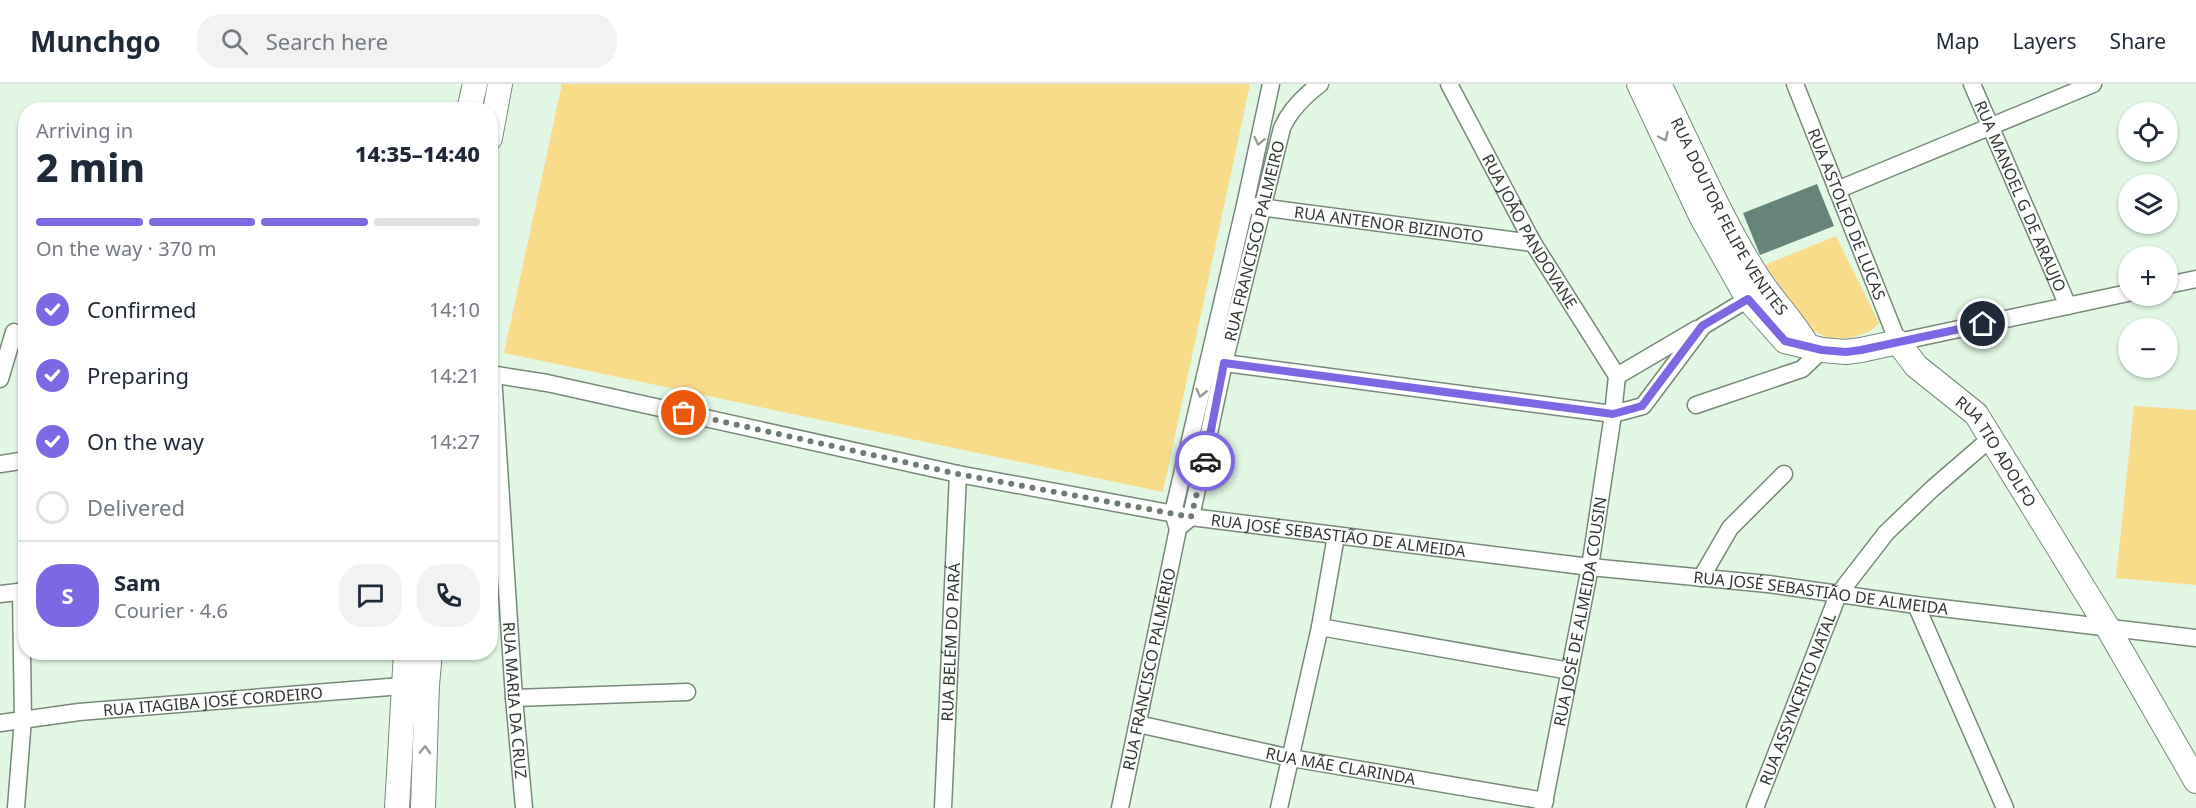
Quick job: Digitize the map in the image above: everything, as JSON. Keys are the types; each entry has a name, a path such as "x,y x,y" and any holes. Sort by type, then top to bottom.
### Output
{"street":[{"path":"471,102 475,84"},
{"path":"497,102 501,84"},
{"name":"RUA FRANCISCO PALMEIRO","path":"1176,521 1217,362 1253,207 1265,110 1271,84"},
{"name":"RUA FRANCISCO PALMEIRO","path":"1253,207 1287,117 1320,84"},
{"name":"RUA JOÃO PANDOVANE","path":"1449,84 1533,243 1617,376"},
{"name":"RUA DOUTOR FELIPE VENITES","path":"1639,84 1701,216 1748,299 1785,341 1846,352 1898,342"},
{"name":"RUA DOUTOR FELIPE VENITES","path":"1659,84 1759,279 1796,327 1815,347"},
{"name":"RUA ASTOLFO DE LUCAS","path":"1795,84 1898,342"},
{"name":"RUA MANOEL G DE ARAUJO","path":"1972,84 2068,306"},
{"path":"1837,189 2093,84"},
{"path":"1265,110 1287,117"},
{"name":"RUA ANTENOR BIZINOTO","path":"1253,207 1533,243"},
{"path":"2178,283 2196,279"},
{"path":"1898,342 2118,295"},
{"path":"1617,376 1748,299"},
{"path":"1217,362 1613,414 1642,406 1702,326"},
{"path":"0,379 13,332"},
{"name":"RUA TIO ADOLFO","path":"1898,342 1916,366 1976,414 2108,628 2196,781"},
{"path":"1696,405 1802,369 1815,347"},
{"name":"RUA FRANCISCO PALMEIRO","path":"1191,517 1204,462 1217,362"},
{"name":"RUA JOSÉ SEBASTIÃO DE ALMEIDA","path":"498,376 547,382 1176,521 1191,517 1590,567 1768,584 1916,605 2196,638"},
{"name":"RUA JOSÉ DE ALMEIDA COUSIN","path":"1544,805 1590,567 1617,376"},
{"name":"RUA ASSYNCRITO NATAL","path":"1755,808 1838,595 1886,533 1991,438"},
{"path":"0,464 18,461"},
{"name":"RUA MARIA DA CRUZ","path":"498,463 524,808"},
{"name":"RUA BELÉM DO PARÁ","path":"943,808 958,474"},
{"path":"1701,578 1730,528 1784,474"},
{"name":"RUA FRANCISCO PALMÉRIO","path":"1120,808 1176,521"},
{"path":"1279,808 1320,627 1336,536"},
{"path":"0,594 18,592"},
{"path":"1916,605 2005,808"},
{"path":"1320,627 1570,671"},
{"path":"16,808 23,719 23,660"},
{"path":"397,808 405,660"},
{"path":"423,808 429,660"},
{"name":"RUA ITAGIBA JOSÉ CORDEIRO","path":"0,723 91,711 427,685"},
{"path":"514,698 687,692"},
{"name":"RUA MÃE CLARINDA","path":"1138,724 1291,758 1544,805"}],"shaded area":[{"path":"562,84 1250,84 1163,492 504,353"},
{"path":"1836,236 1879,323 1871,331 1850,338 1828,338 1812,330 1765,265"},
{"path":"2134,406 2196,410 2196,585 2116,578"}],"building":[{"path":"1817,184 1834,226 1760,255 1743,213"}],"way so far":[{"path":"684,413 958,474 1191,517 1205,461"}],"route":[{"path":"1205,461 1224,363 1613,414 1642,406 1702,326 1748,299 1785,341 1822,350 1846,352 1861,350 1983,324"}]}
